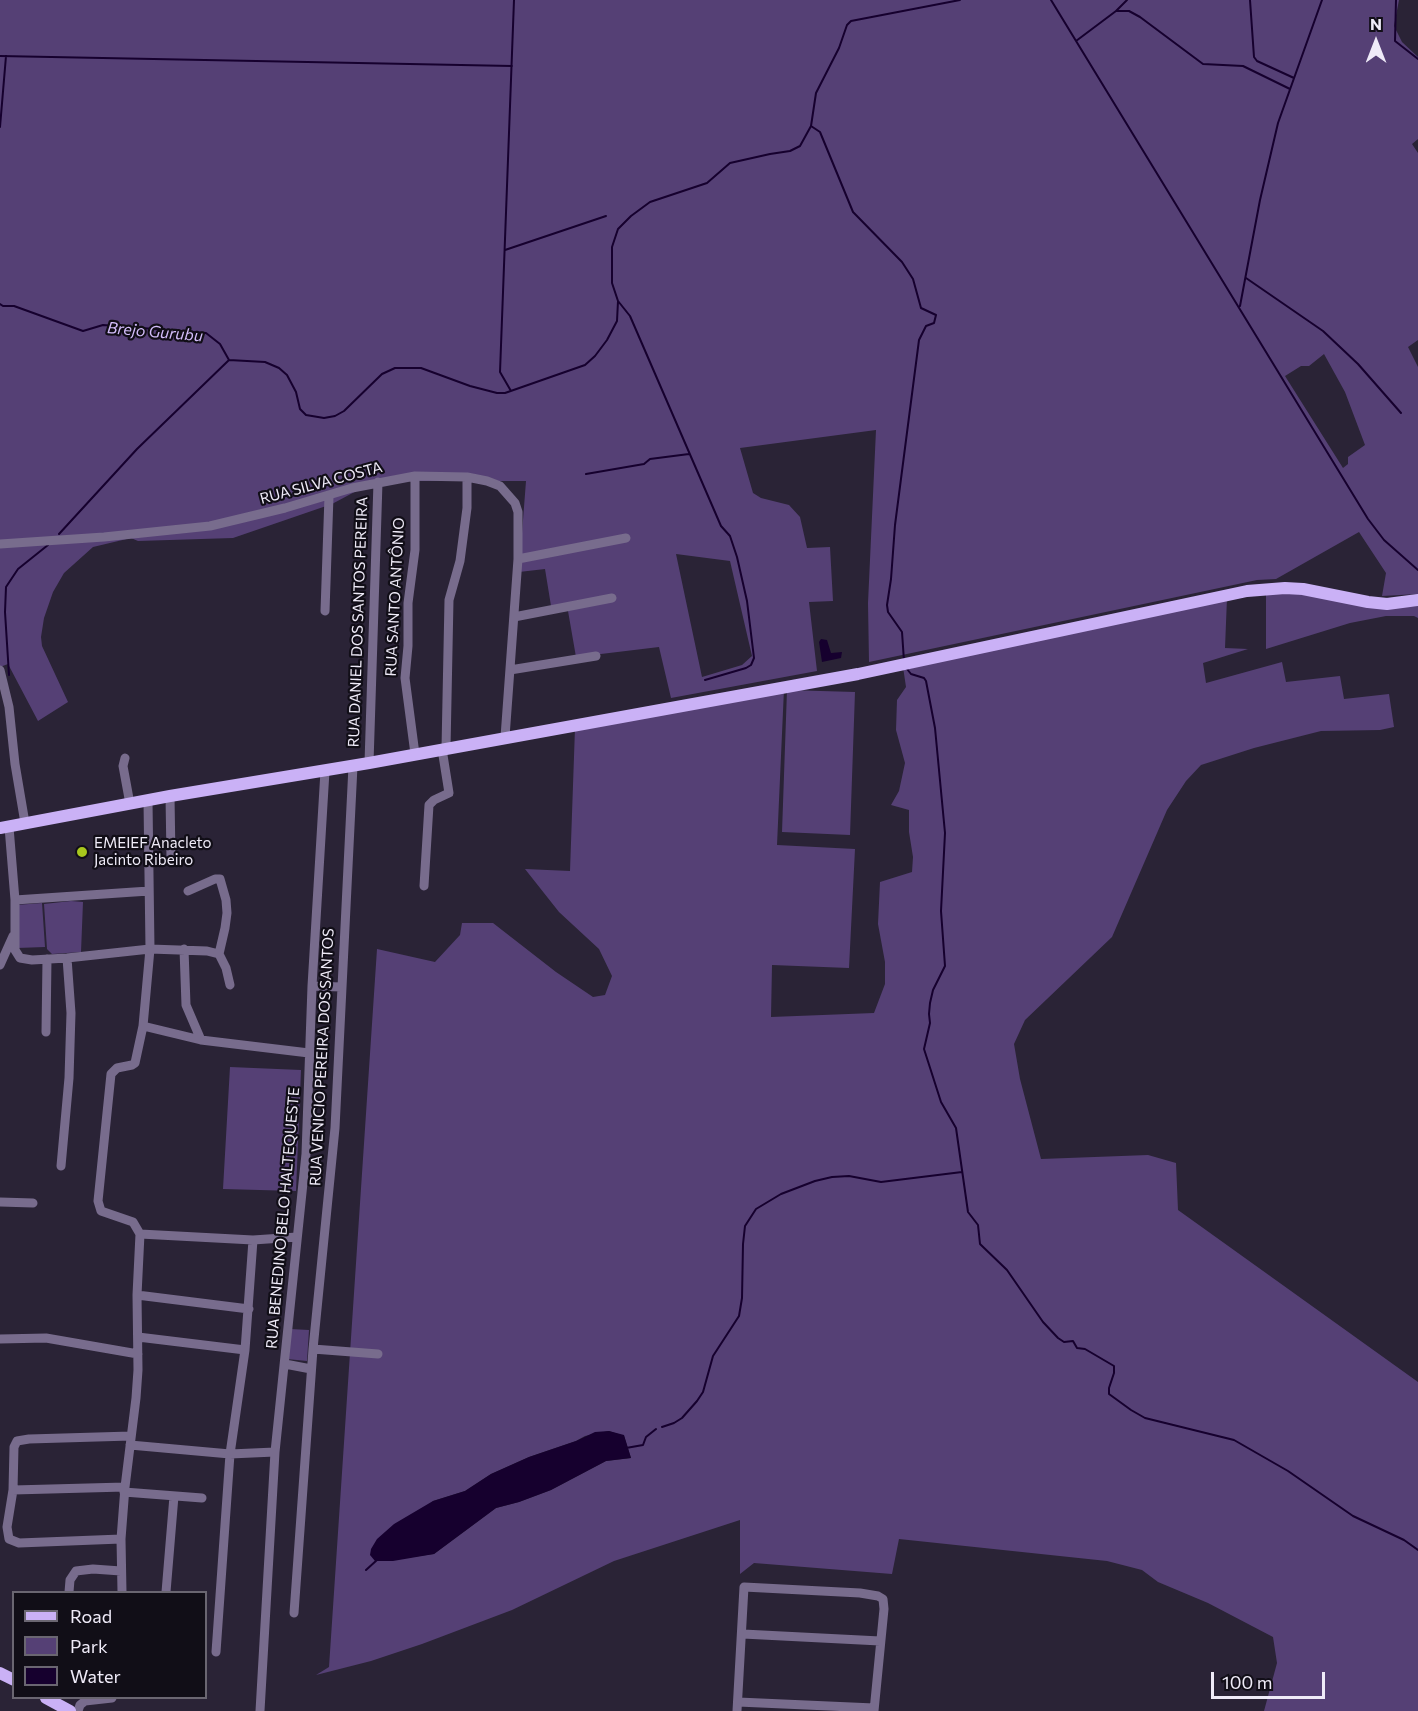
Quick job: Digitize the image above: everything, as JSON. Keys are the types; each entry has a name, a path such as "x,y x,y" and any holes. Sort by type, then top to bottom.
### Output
{"main road":[{"path":"5,828 170,796 325,771 858,674 1247,591 1268,588 1303,589 1387,604 1418,600"},
{"path":"48,1699 70,1711"}],"street":[{"name":"RUA SILVA COSTA","path":"0,544 83,539 210,526 378,482 415,476 466,477 487,481 500,486 515,502 518,513 518,559 505,737"},
{"name":"RUA SANTO ANTÔNIO","path":"415,476 415,550 408,603 405,678 415,754"},
{"path":"424,886 429,805 449,793 444,749 449,600 460,561 467,508 466,477"},
{"name":"RUA DANIEL DOS SANTOS PEREIRA","path":"369,763 378,482"},
{"path":"325,611 329,496"},
{"path":"518,559 626,538"},
{"path":"514,617 612,598"},
{"path":"510,670 596,656"},
{"path":"0,670 9,706 15,764 25,823"},
{"path":"125,758 123,766 130,804"},
{"name":"RUA VENICIO PEREIRA DOS SANTOS","path":"294,1613 311,1369 335,1128 353,766"},
{"name":"RUA BENEDINO BELO HALTEQUESTE","path":"260,1711 274,1452 306,1154 312,986 325,771"},
{"path":"170,796 171,858"},
{"path":"122,1591 125,1490 136,1398 140,1234 132,1222 101,1211 98,1201 111,1074 117,1068 135,1063 143,1026 150,949 148,801"},
{"path":"5,828 15,900 15,950 20,958 67,958 150,949 184,949 219,954"},
{"path":"188,891 220,879 226,900 226,913 219,954 226,968 230,985"},
{"path":"15,900 149,891"},
{"path":"0,965 15,932"},
{"path":"184,949 186,1005 201,1040"},
{"path":"61,1166 69,1078 70,1013 67,958"},
{"path":"46,1032 47,959"},
{"path":"312,986 341,987"},
{"path":"143,1026 201,1040 309,1053"},
{"path":"0,1202 33,1203"},
{"path":"140,1234 253,1240 297,1237"},
{"name":"RUA BENEDINO BELO HALTEQUESTE","path":"216,1652 230,1454 245,1350 253,1240"},
{"path":"137,1295 249,1309"},
{"path":"138,1337 245,1350"},
{"path":"0,1339 46,1338 138,1354"},
{"path":"313,1349 378,1354"},
{"path":"285,1364 311,1369"},
{"path":"122,1539 13,1541 9,1539 7,1527 13,1490 14,1447 17,1441 29,1439 130,1441 230,1454 274,1452"},
{"path":"13,1490 125,1490 202,1498"},
{"path":"166,1591 174,1496"},
{"path":"69,1591 70,1580 76,1571 93,1569 121,1571"},
{"path":"744,1587 872,1594 883,1599 884,1609 874,1709 737,1707 743,1634 744,1587"},
{"path":"743,1634 880,1641"},
{"path":"78,1711 83,1699"}],"green space":[{"path":"0,0 1399,0 1394,26 1402,42 1418,57 1418,139 1412,144 1418,153 1418,340 1408,347 1418,367 1418,594 1382,596 1386,573 1359,532 1276,579 1257,580 869,662 868,603 876,430 740,448 753,493 761,498 789,505 800,517 807,548 830,547 833,601 809,602 817,671 671,698 659,647 576,657 568,611 552,612 545,569 519,572 526,481 368,481 362,488 332,504 233,538 138,541 131,538 93,547 64,573 53,592 44,618 42,646 68,702 38,721 8,664 0,667","holes":["1324,354 1345,392 1365,445 1348,457 1348,464 1343,468 1285,376 1301,366 1309,366","676,554 730,561 752,656 742,665 702,677"]},
{"path":"1279,590 1385,608 1418,606 1418,618 1386,616 1350,623 1266,649 1266,591"},
{"path":"1227,598 1225,648 1248,649 1203,663 1206,683 1282,662 1286,682 1340,676 1344,699 1389,694 1394,727 1380,730 1321,731 1254,748 1201,765 1186,781 1167,810 1112,937 1025,1020 1014,1044 1020,1079 1041,1159 1148,1155 1176,1163 1178,1210 1418,1382 1418,1711 1264,1711 1277,1663 1273,1637 1208,1603 1158,1582 1142,1570 1107,1561 899,1539 892,1574 754,1563 740,1574 740,1520 614,1561 512,1610 422,1644 371,1661 316,1675 329,1667 377,949 435,962 460,935 462,923 493,923 556,972 593,997 605,995 612,976 599,949 559,912 525,869 570,871 575,728 784,689 777,845 855,849 849,968 772,965 771,1017 874,1013 885,984 885,962 878,924 880,882 912,872 909,810 891,805 899,791 905,763 896,730 897,700 906,687 903,667","holes":["609,1431 624,1436 631,1458 606,1461 551,1490 496,1508 434,1554 383,1561 433,1501 465,1491 491,1474 585,1436"]},
{"path":"787,690 855,692 850,835 782,832"},
{"path":"83,902 81,952 52,954 47,949 44,904"},
{"path":"42,903 45,947 17,948 16,905"},
{"path":"230,1067 301,1070 296,1191 223,1189"},
{"path":"290,1329 309,1330 307,1361 287,1359"}],"water":[{"path":"821,639 827,640 831,653 842,652 841,658 822,662 819,642"},
{"path":"609,1431 624,1435 631,1458 606,1461 551,1490 496,1508 434,1554 393,1561 375,1561 370,1555 377,1539 394,1524 433,1501 465,1491 491,1474 529,1457 595,1432"}],"waterway":[{"path":"511,391 500,372 514,0"},
{"name":"Brejo Gurubu","path":"229,360 265,362 279,368 287,375 296,392 300,409 306,415 324,418 344,411 382,374 395,368 421,368 470,386 505,393 585,365 607,340 617,321 618,301 612,283 612,247 618,229 631,216 650,202 707,183 730,163 790,151 800,146 811,126 816,93 839,48 847,25 851,21 960,0"},
{"path":"1051,0 1368,519 1384,540 1418,570"},
{"path":"1076,41 1127,0"},
{"path":"1250,0 1254,57 1257,61 1294,78"},
{"path":"1240,306 1260,200 1278,123 1322,0"},
{"path":"1396,0 1395,41 1418,59"},
{"path":"1116,11 1129,11 1140,17 1203,64 1243,66 1290,89"},
{"path":"0,56 512,66"},
{"path":"0,127 6,56"},
{"path":"811,126 820,132 853,212 902,262 913,279 921,308 936,315 934,323 926,326 919,340 887,605 888,612 902,632 904,661"},
{"path":"505,250 606,216"},
{"path":"1246,278 1323,331 1358,364 1401,413"},
{"path":"618,301 630,316 721,526 730,536 737,557 747,601 754,658 751,665 746,668 705,680"},
{"name":"Brejo Gurubu","path":"0,304 14,306 83,331 103,325 206,333 220,344 229,360"},
{"path":"59,534 137,449 229,360"},
{"path":"586,474 644,464 650,459 689,454"},
{"path":"9,675 5,612 6,587 18,569 48,545"},
{"path":"907,669 911,674 924,678 926,681 935,728 945,833 941,911 945,966 933,990 930,1003 930,1023 924,1049 941,1102 956,1128 968,1212 978,1225 980,1244 1007,1270 1043,1322 1058,1338 1064,1342 1073,1341 1077,1348 1085,1349 1114,1366 1109,1394 1131,1410 1145,1418 1234,1440 1288,1471 1353,1516 1404,1540 1418,1550"},
{"path":"662,1427 682,1418 697,1401 703,1392 713,1356 739,1316 745,1226 756,1209 781,1194 832,1177 849,1176 881,1182 962,1172"},
{"path":"626,1448 643,1445 646,1437 656,1429"},
{"path":"366,1570 377,1560"}],"place":[{"name":"EMEIEF Anacleto Jacinto Ribeiro","path":"82,852"}]}
